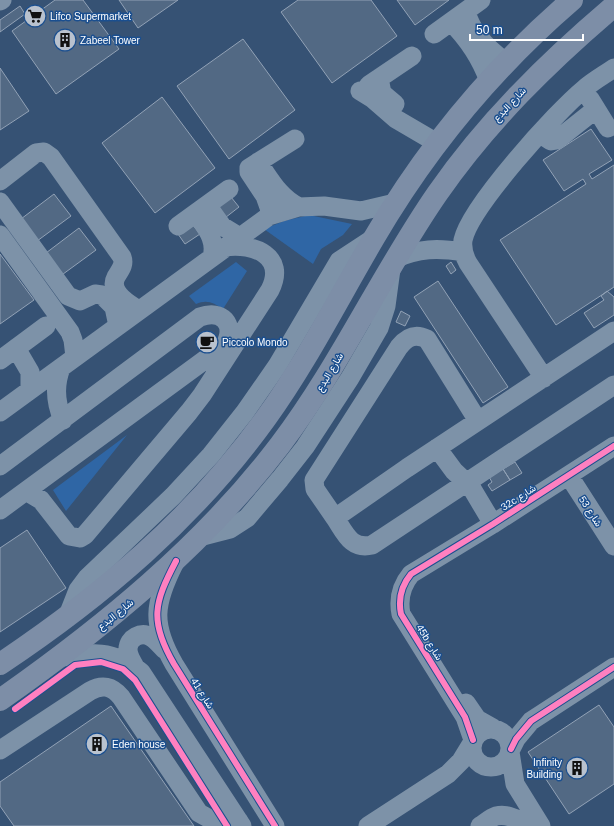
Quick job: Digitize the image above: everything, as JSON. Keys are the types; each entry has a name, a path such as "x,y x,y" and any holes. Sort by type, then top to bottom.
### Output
{"main road":[{"path":"0,664 67,618 124,572 169,531 226,469 265,418 301,366 374,238 396,203 441,138 488,81 506,62 572,0"},
{"name":"شارع البدع","path":"0,700 58,658 138,595 176,560 242,492 285,438 315,395 393,262 467,153 534,77 614,6"}],"street":[{"path":"434,34 481,0"},
{"path":"458,16 471,25 484,42 506,62"},
{"path":"458,16 463,34 483,66 488,81"},
{"path":"412,56 356,93 373,99 396,119 441,138"},
{"path":"544,378 468,263 463,252 463,240 474,216 540,134 584,89 614,68"},
{"path":"379,78 380,88 385,97 441,138"},
{"path":"584,89 608,128"},
{"path":"540,134 551,142 557,140 596,109"},
{"path":"269,216 270,210 265,196 249,172 250,166 295,139"},
{"path":"0,181 36,153 44,152 51,157 122,257 123,265 115,280 115,285 121,298 139,310"},
{"path":"258,162 278,191 289,202 299,207"},
{"path":"178,226 229,189"},
{"path":"0,202 68,296 80,301 95,294 102,294 114,307 118,326"},
{"path":"0,412 269,216 299,207 324,206 361,211 396,203"},
{"path":"201,209 222,226 226,247"},
{"path":"26,490 41,500 69,536 80,538 84,535 190,412 202,395 232,342 270,290 276,275 272,261 260,251 243,246 226,247 214,244 201,209"},
{"path":"0,235 70,332 73,340 57,378 56,394 59,410 63,420"},
{"path":"393,262 409,252 427,249 441,248 463,252"},
{"path":"0,466 200,317 209,314 218,315 225,320 229,328 229,337 232,342"},
{"path":"0,360 46,326"},
{"path":"335,518 437,448 614,331"},
{"path":"478,421 427,339 420,336 412,336 398,346 314,480 315,489 350,540 356,546 364,547 372,545 459,480 614,385"},
{"path":"0,510 232,342"},
{"path":"21,344 41,363 63,366"},
{"path":"21,344 30,372 30,390"},
{"name":"32c شارع","path":"432,562 488,528 614,446"},
{"path":"437,448 459,480 488,528"},
{"name":"شارع 53","path":"569,476 614,546"},
{"name":"شارع 41","path":"176,560 162,588 157,606 158,630 167,652 275,826"},
{"name":"45b شارع","path":"432,562 417,578 413,586 410,603 413,619 473,714 482,723 495,729"},
{"name":"45b شارع","path":"432,562 411,574 405,581 400,597 401,614 465,717 472,742"},
{"path":"167,652 152,637 147,635 138,635 130,641 128,650 135,667 152,686 240,823"},
{"path":"58,658 94,653 118,658 135,667"},
{"path":"448,774 487,766 500,765 508,758 510,751 520,734 531,721 614,667"},
{"path":"0,750 90,691 101,686 106,687 117,692 121,697 199,813 210,819 240,823"},
{"path":"368,826 448,774 461,761 479,732 531,721"},
{"path":"480,826 496,816 508,817 522,823 538,822 519,793 512,773 508,739 495,729"},
{"path":"472,742 472,754 478,763 487,766 519,793"}],"shaded area":[{"path":"309,215 352,224 343,235 321,249 313,264 264,229 284,221"},
{"path":"236,262 247,271 223,309 210,302 196,304 189,296"},
{"path":"127,435 66,511 53,490"}],"building":[{"name":"Zabeel Tower","path":"55,0 83,0 119,49 56,94 12,31"},
{"path":"119,0 178,0 138,28"},
{"path":"298,0 371,0 397,36 332,83 281,12"},
{"path":"397,0 449,0 415,25"},
{"path":"20,6 25,14 0,32 0,20"},
{"path":"243,39 295,110 229,159 177,86"},
{"path":"0,68 29,111 0,130"},
{"path":"162,97 215,168 155,213 102,143"},
{"path":"591,129 612,160 589,174 592,179 614,165 614,287 556,325 500,240 586,184 583,179 564,191 543,160"},
{"path":"54,194 71,216 33,244 17,222"},
{"path":"231,197 239,207 221,221 213,210"},
{"path":"192,224 200,234 185,244 178,234"},
{"path":"79,228 96,250 59,277 42,256"},
{"path":"0,254 34,300 0,324"},
{"path":"451,262 456,270 451,274 446,266"},
{"path":"438,281 508,387 483,403 414,297"},
{"path":"607,291 614,297 614,315 594,328 584,313 604,300 601,296"},
{"path":"401,311 410,316 405,326 396,322"},
{"path":"515,462 522,473 510,480 503,469"},
{"path":"503,469 510,480 492,491 488,485 492,482 489,477"},
{"path":"27,530 66,588 0,632 0,548"},
{"name":"Infinity Building","path":"599,705 614,727 614,784 569,814 528,752"},
{"name":"Eden house","path":"111,706 194,826 14,826 0,806 0,782"}],"cycle path":[{"path":"473,740 465,717 401,614 400,598 405,583 411,574 493,524 614,446"},
{"path":"176,561 159,601 157,612 161,636 174,664 275,826"},
{"path":"15,709 75,665 101,662 123,669 135,680 227,826"},
{"path":"511,749 516,739 531,721 614,667"}],"place":[{"name":"Lifco Supermarket","path":"35,16"},
{"name":"Zabeel Tower","path":"65,40"},
{"name":"Piccolo Mondo","path":"207,342"},
{"name":"Eden house","path":"97,744"},
{"name":"Infinity Building","path":"577,768"}]}
